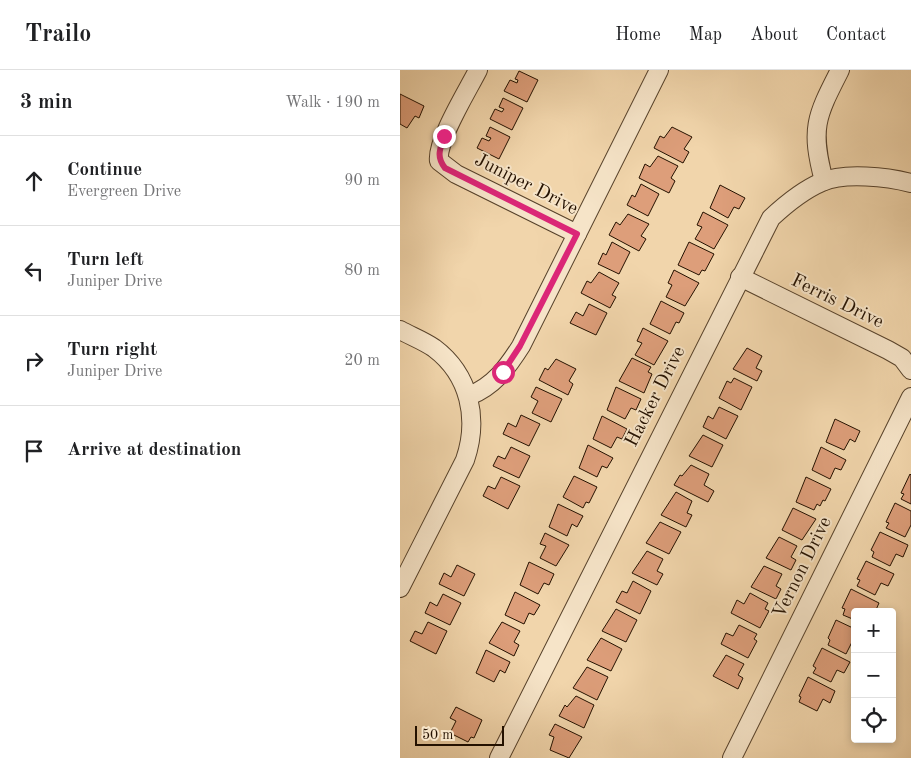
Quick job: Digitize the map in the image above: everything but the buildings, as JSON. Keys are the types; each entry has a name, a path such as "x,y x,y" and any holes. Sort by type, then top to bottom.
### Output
{"street":[{"name":"Juniper Drive","path":"478,70 444,136 438,155 440,161 456,174 577,234"},
{"path":"469,396 485,390 510,363 659,70"},
{"path":"840,70 824,102 815,135 816,152 824,181 856,176 894,178 911,183"},
{"name":"Hacker Drive","path":"499,758 771,218 799,195 824,181"},
{"name":"Ferris Drive","path":"740,277 888,350 902,358 911,370"},
{"path":"400,330 430,345 445,357 460,376 469,396 472,420 470,441 465,460 400,588"},
{"name":"Vernon Drive","path":"732,758 911,397"}],"route":[{"path":"444,136 438,155 445,168 577,234 520,346 503,372"}]}
